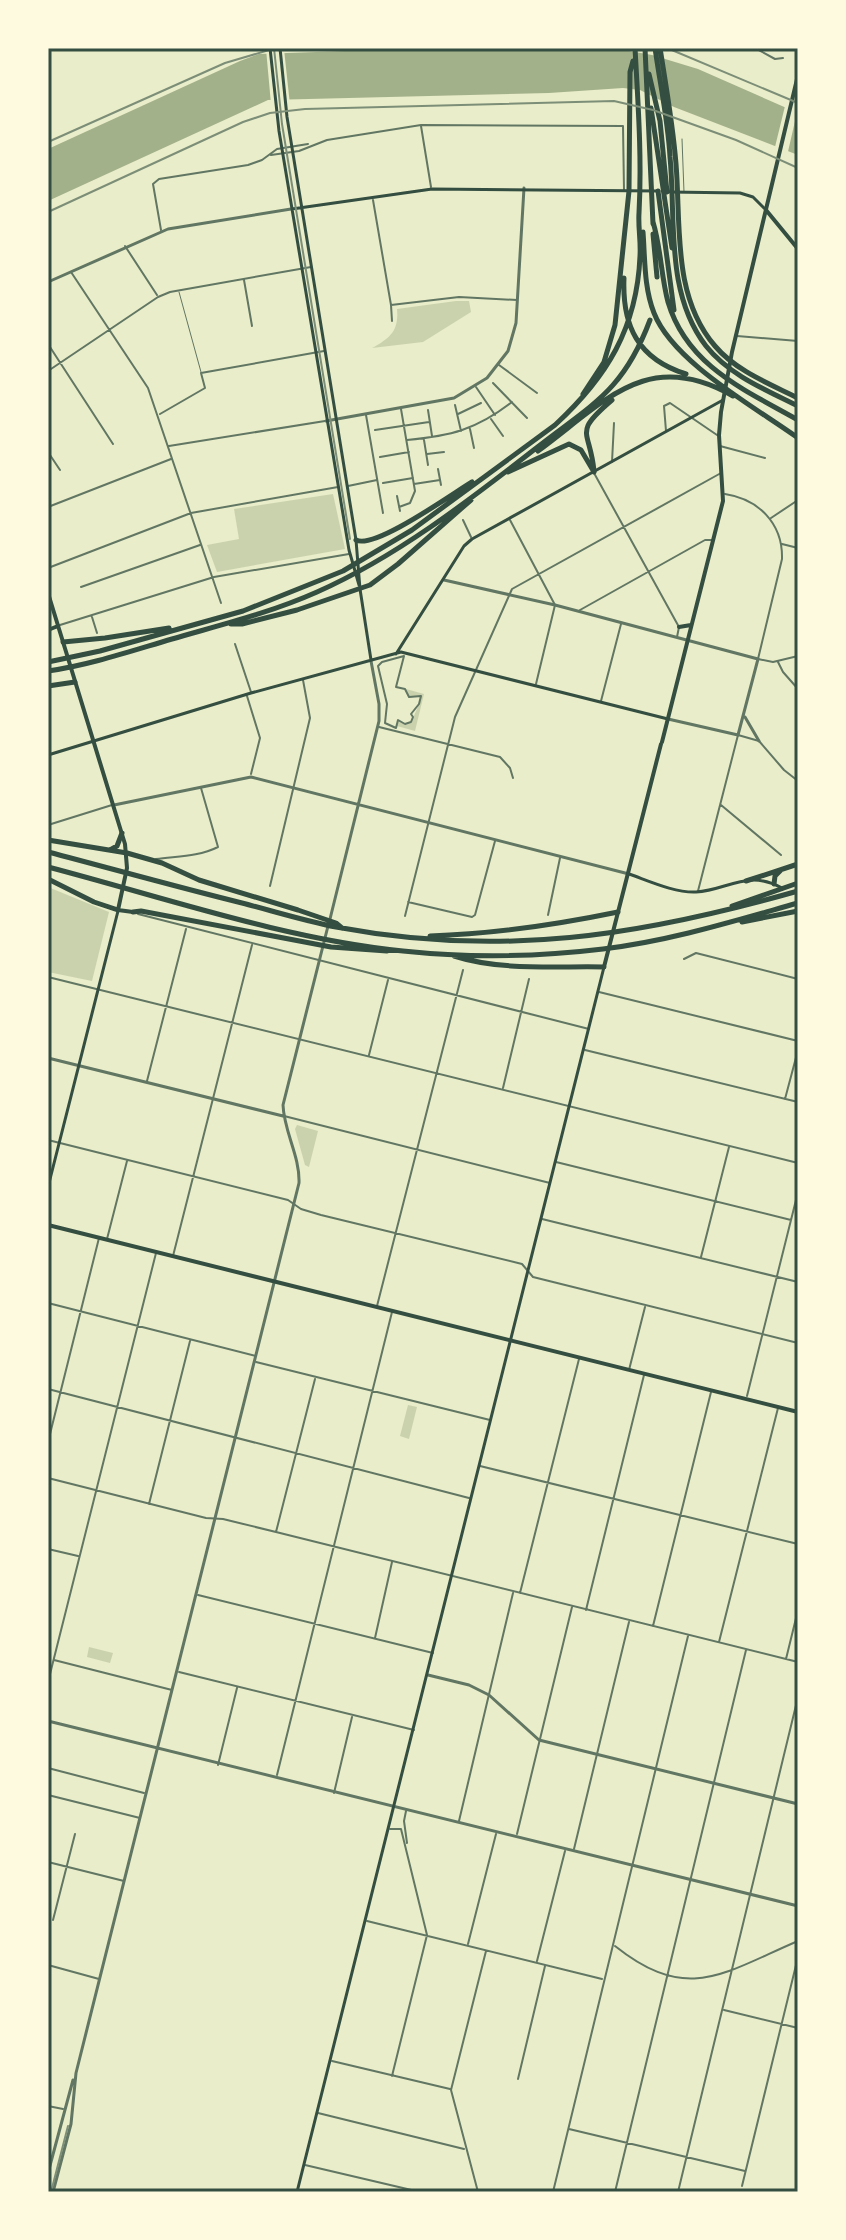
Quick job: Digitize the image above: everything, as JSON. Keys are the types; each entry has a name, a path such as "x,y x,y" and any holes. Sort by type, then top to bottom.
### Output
{"highway":[{"path":"645,48 657,277"},
{"path":"657,48 686,309 706,346 737,374 798,406"},
{"path":"635,51 630,72 623,295 626,316 642,348 658,363 697,378 759,410"},
{"path":"635,51 641,204 650,299 662,330 678,351 798,438"},
{"path":"646,68 660,121 667,192"},
{"path":"647,91 665,213 695,313 715,346 737,365 798,398"},
{"path":"658,191 671,294 680,330"},
{"path":"48,671 102,660 224,624 317,592 412,530 555,425 605,370 622,338 633,307 640,254 641,204"},
{"path":"652,219 668,300 680,330 699,356 717,373 798,420"},
{"path":"573,408 597,374 611,343 625,233"},
{"path":"519,463 599,402 636,355 650,320"},
{"path":"48,662 100,651 243,611 369,565 628,387 658,377 697,378"},
{"path":"594,472 586,440 587,427 597,413 628,387"},
{"path":"503,473 569,444 581,450 594,472"},
{"path":"356,540 360,543 368,541 409,521 484,477"},
{"path":"224,624 242,624 297,610 375,582 477,493"},
{"path":"64,644 182,627"},
{"path":"48,686 74,680"},
{"path":"109,851 117,846 122,833"},
{"path":"48,840 151,860 199,880 322,922"},
{"path":"48,852 338,926 401,937 468,941 566,940 614,934 709,915 798,891"},
{"path":"746,881 798,864"},
{"path":"48,867 316,940"},
{"path":"775,884 775,876 784,868"},
{"path":"48,879 94,902 118,910"},
{"path":"709,915 798,883"},
{"path":"714,927 798,901"},
{"path":"133,912 400,951 449,955 535,955 602,949 668,938 798,911"},
{"path":"401,937 487,934 618,912"},
{"path":"449,955 467,960 521,965 604,967"}],"main road":[{"path":"270,48 276,108 326,421 350,554 360,589"},
{"path":"280,48 286,113 356,540 371,660"},
{"path":"297,2192 724,494 719,435 732,352 798,75"},
{"path":"292,209 432,189 740,193 753,197 798,249"},
{"path":"396,654 464,546 472,539 724,398"},
{"path":"48,593 127,853 118,910 48,1187"},
{"path":"679,627 691,625"},
{"path":"48,630 58,626"},
{"path":"48,755 249,694 407,653 668,719"},
{"path":"629,874 698,892 746,881 775,884 798,901"},
{"path":"118,910 133,912"},
{"path":"48,1225 798,1412"}],"street":[{"path":"755,48 775,59 783,58"},
{"path":"421,125 432,189"},
{"path":"161,231 153,184 159,179 248,165 271,155 299,151 327,140 421,125 623,126 626,191"},
{"path":"271,155 277,149 311,145"},
{"path":"168,446 454,398 476,387 508,351 512,337 524,188"},
{"path":"373,197 392,321"},
{"path":"48,282 161,231 292,209"},
{"path":"125,246 158,297"},
{"path":"48,371 158,297 179,290 312,267"},
{"path":"70,271 148,388 221,603"},
{"path":"243,279 252,326"},
{"path":"391,305 459,297 517,300"},
{"path":"735,336 798,341"},
{"path":"48,344 113,444"},
{"path":"158,415 205,388 201,373 325,351"},
{"path":"498,364 537,393"},
{"path":"493,383 527,418"},
{"path":"476,387 495,415"},
{"path":"407,440 470,429 512,402"},
{"path":"457,414 481,403"},
{"path":"666,432 664,406 673,404 719,435"},
{"path":"455,405 461,432"},
{"path":"397,496 400,509 410,503 415,494 401,407"},
{"path":"428,410 432,438"},
{"path":"366,414 383,513"},
{"path":"490,418 503,436"},
{"path":"375,430 429,422"},
{"path":"612,462 614,423"},
{"path":"470,429 474,448"},
{"path":"424,439 428,465"},
{"path":"719,446 765,458"},
{"path":"48,452 60,470"},
{"path":"380,457 409,452"},
{"path":"426,454 444,452"},
{"path":"48,507 173,459"},
{"path":"438,469 441,485"},
{"path":"594,472 679,627 677,637"},
{"path":"405,916 459,706 512,589 722,472"},
{"path":"383,483 413,478"},
{"path":"346,486 377,480"},
{"path":"414,484 440,480"},
{"path":"48,568 191,513 338,487"},
{"path":"698,892 782,559 781,544 770,519 747,499 724,494"},
{"path":"770,519 798,500"},
{"path":"510,519 555,605 536,686"},
{"path":"463,520 472,539"},
{"path":"577,612 705,540 713,540"},
{"path":"781,544 798,548"},
{"path":"81,587 202,545"},
{"path":"58,626 214,577 350,554"},
{"path":"444,580 555,605 758,659 778,661 798,656"},
{"path":"91,616 97,633"},
{"path":"601,701 622,623"},
{"path":"235,644 260,738 251,777"},
{"path":"404,656 396,687 405,689 409,697 421,696 418,707 411,714 411,722 405,724 398,720 396,728 385,723 387,704 378,666 404,656"},
{"path":"48,2173 159,1749 299,1183 299,1170 283,1116 285,1095 379,727 379,704 371,660"},
{"path":"778,661 779,667 798,689"},
{"path":"270,886 310,718 303,679"},
{"path":"743,715 759,741 798,781"},
{"path":"668,719 759,741"},
{"path":"379,727 500,757 510,768 513,778"},
{"path":"48,825 114,805 251,777 629,874"},
{"path":"151,860 174,856 181,859 218,847 201,787"},
{"path":"720,804 781,855"},
{"path":"408,902 472,917 475,915 495,840"},
{"path":"548,915 560,857"},
{"path":"133,912 153,920 589,1029"},
{"path":"146,1082 187,927"},
{"path":"173,1256 252,944"},
{"path":"684,959 696,953 798,979"},
{"path":"377,1307 463,970"},
{"path":"48,977 798,1163"},
{"path":"369,1056 389,979"},
{"path":"502,1090 529,979"},
{"path":"598,991 798,1041"},
{"path":"584,1049 798,1102"},
{"path":"785,1099 798,1050"},
{"path":"48,1058 550,1183"},
{"path":"48,1140 288,1200 301,1209 396,1234 522,1264 533,1277 798,1343"},
{"path":"701,1258 729,1146"},
{"path":"107,1239 127,1160"},
{"path":"555,1161 791,1220"},
{"path":"747,1399 798,1192"},
{"path":"541,1219 798,1282"},
{"path":"48,1442 99,1237"},
{"path":"48,1682 156,1252"},
{"path":"48,1303 257,1356"},
{"path":"629,1370 646,1306"},
{"path":"276,1778 392,1311"},
{"path":"149,1504 191,1339"},
{"path":"520,1594 579,1358"},
{"path":"255,1362 490,1420"},
{"path":"586,1610 645,1374"},
{"path":"276,1532 315,1378"},
{"path":"48,1389 471,1499"},
{"path":"653,1626 712,1391"},
{"path":"719,1643 779,1407"},
{"path":"479,1466 798,1544"},
{"path":"48,1478 798,1662"},
{"path":"48,1549 79,1557"},
{"path":"375,1639 392,1561"},
{"path":"459,1824 513,1592"},
{"path":"198,1595 433,1653"},
{"path":"516,1838 572,1606"},
{"path":"786,1659 798,1610"},
{"path":"574,1852 629,1621"},
{"path":"553,2192 688,1635"},
{"path":"615,2192 747,1649"},
{"path":"54,1659 173,1690"},
{"path":"178,1672 414,1730"},
{"path":"428,1675 469,1685 489,1695 539,1740 798,1804"},
{"path":"218,1765 237,1687"},
{"path":"678,2192 798,1697"},
{"path":"334,1793 353,1716"},
{"path":"48,1721 798,1906"},
{"path":"48,1768 147,1794"},
{"path":"48,1795 141,1818"},
{"path":"392,2076 427,1935 407,1844 406,1811"},
{"path":"389,1830 399,1827 407,1844"},
{"path":"468,1946 496,1833"},
{"path":"53,1920 75,1834"},
{"path":"536,1963 565,1850"},
{"path":"48,1862 125,1881"},
{"path":"366,1921 604,1980"},
{"path":"614,1945 645,1969 668,1977 701,1978 732,1969 798,1941"},
{"path":"478,2192 451,2090 486,1951"},
{"path":"742,2186 798,1957"},
{"path":"48,1965 100,1979"},
{"path":"518,2079 545,1965"},
{"path":"723,2010 798,2028"},
{"path":"331,2060 451,2090"},
{"path":"53,2192 71,2124 76,2073"},
{"path":"48,2106 65,2110"},
{"path":"317,2113 466,2149"},
{"path":"568,2129 745,2171"},
{"path":"304,2165 420,2192"}],"lane":[{"path":"682,139 684,192"},
{"path":"179,290 201,373"}],"shaded area":[{"path":"429,48 612,48 652,55 698,69 798,113 798,155 674,107 640,90 623,88 549,93 268,100 48,201 48,149 240,61 259,54"},
{"path":"469,301 471,312 423,342 372,348 392,333 397,309"},
{"path":"333,494 345,549 217,572 207,545 239,539 234,509"},
{"path":"406,689 424,694 415,731 397,726 399,720 405,725 411,723 421,698 409,696"},
{"path":"48,887 109,912 92,981 48,972"},
{"path":"297,1125 318,1131 309,1167 305,1165 295,1129"},
{"path":"408,1405 417,1407 409,1439 400,1436"},
{"path":"89,1647 113,1653 110,1663 87,1657"}],"pier":[{"path":"266,49 284,49 290,105 271,104"},
{"path":"786,102 798,108 787,156 774,151"}],"tram line":[{"path":"274,48 282,124 350,539"},
{"path":"51,2192 68,2126"}],"railway":[{"path":"48,142 225,63 276,48"},
{"path":"667,48 798,103"},
{"path":"48,212 243,122 270,113 305,109 614,101 653,110 736,140 798,168"}]}
